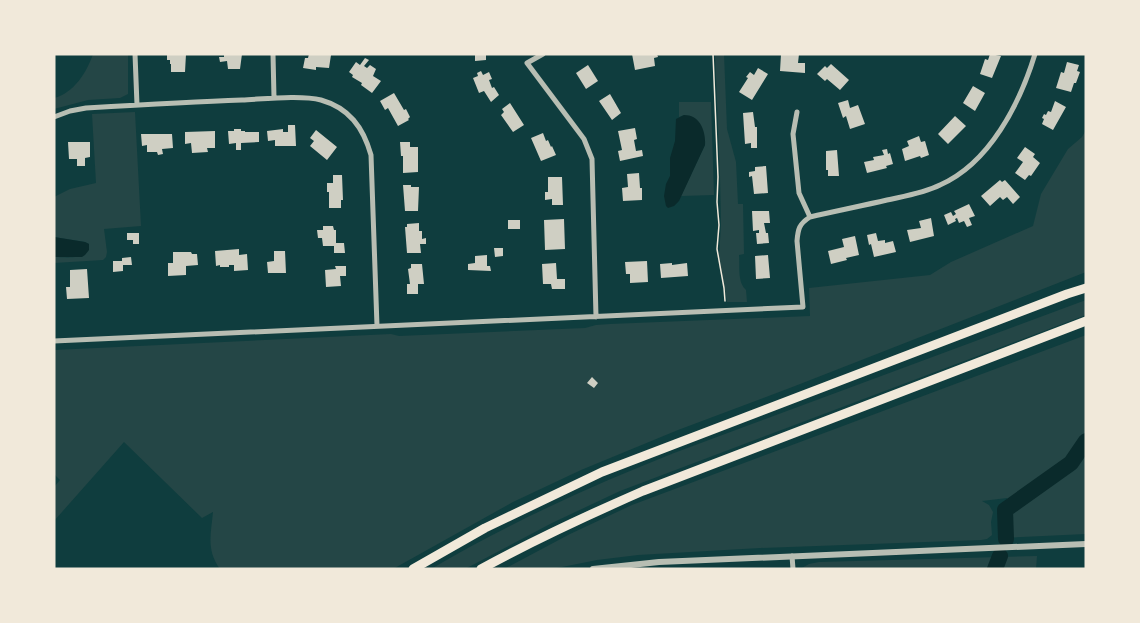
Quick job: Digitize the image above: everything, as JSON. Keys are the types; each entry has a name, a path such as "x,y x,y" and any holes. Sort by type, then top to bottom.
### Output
{"highway":[{"path":"413,569 485,528 602,472 1086,288"},
{"path":"481,569 582,517 643,491 1086,321"}],"street":[{"path":"135,54 137,105"},
{"path":"273,54 274,98"},
{"path":"543,54 527,63 584,139 592,159 596,317"},
{"path":"54,341 803,307 797,241 798,230 803,222 810,217 919,193 956,177 985,152 993,141 1007,119 1027,78 1035,54"},
{"path":"54,117 86,108 274,98 322,100 345,112 352,117 364,134 371,155 377,326"},
{"path":"797,112 793,135 799,193 810,217"},
{"path":"593,569 659,562 1086,544"},
{"path":"792,556 793,569"}],"path":[{"path":"713,54 719,225 717,259 724,288 724,311"}],"shaded area":[{"path":"93,54 128,54 128,94 120,98 88,100 54,109 54,98 74,87"},
{"path":"715,54 724,54 727,129 736,162 738,204 743,204 744,254 739,255 739,269 741,283 746,290 747,302 727,302 719,256 721,225"},
{"path":"679,102 711,102 714,195 681,196 705,145 684,115 679,117"},
{"path":"135,112 141,226 104,229 107,252 103,260 54,263 54,257 82,256 88,249 89,244 85,242 54,237 54,197 70,189 96,183 92,114"},
{"path":"684,115 694,118 701,125 705,145 679,201 668,208 664,196 670,176 670,158 675,141 676,119"},
{"path":"1086,130 1086,272 678,430 581,470 513,502 393,569 220,569 211,548 213,512 202,518 124,442 54,521 54,487 60,480 54,474 54,350 391,334 399,336 585,328 610,324 810,316 809,288 930,275 951,262 1033,226 1041,194 1068,149 1082,137"},
{"path":"54,237 85,242 89,244 89,250 82,257 54,257"},
{"path":"1086,300 1086,315 620,491 552,523 465,569 431,569 520,521 581,492 674,453"},
{"path":"1086,335 1086,534 1002,538 999,530 1000,522 1011,509 1007,498 982,501 989,505 993,512 992,535 981,540 638,555 552,569 504,569 632,505"},
{"path":"1037,556 1036,569 800,569 819,562"}],"building":[{"path":"167,54 186,54 185,72 171,72"},
{"path":"224,54 242,54 240,69 228,69 227,61 220,62 219,57 224,57"},
{"path":"309,54 331,55 329,68 316,67 316,70 303,68 305,58 308,58"},
{"path":"475,54 486,54 486,60 475,61"},
{"path":"632,54 657,54 658,57 654,58 655,66 635,70"},
{"path":"781,54 799,54 798,63 805,63 805,73 780,71"},
{"path":"990,54 1001,56 992,78 980,74 985,59 988,60"},
{"path":"365,58 369,60 364,66 367,68 370,65 376,69 373,76 381,81 372,93 349,72 356,62 360,65"},
{"path":"1067,62 1079,65 1077,71 1080,72 1071,92 1056,88"},
{"path":"831,64 849,80 840,90 817,74 825,66 827,68"},
{"path":"588,65 598,81 586,89 576,73"},
{"path":"758,68 768,74 752,100 739,92 748,78 746,77 750,72 754,75"},
{"path":"481,71 483,75 489,72 492,88 494,87 499,95 491,102 484,91 479,93 473,78"},
{"path":"973,86 985,93 975,111 963,103"},
{"path":"394,93 410,117 398,126 388,108 385,110 380,101"},
{"path":"610,94 621,113 612,120 599,101"},
{"path":"848,100 850,108 858,105 865,124 850,129 846,116 843,118 838,103"},
{"path":"1055,101 1066,107 1053,130 1042,124 1044,119 1042,118 1048,111 1051,112"},
{"path":"510,103 524,125 513,132 501,115 504,112 502,109"},
{"path":"753,112 755,127 757,127 757,148 751,148 751,143 745,144 743,113"},
{"path":"955,116 966,126 948,144 938,134"},
{"path":"288,125 295,125 296,146 275,146 275,140 268,141 267,131 283,129 283,132 288,132"},
{"path":"635,128 636,151 642,150 643,156 620,161 618,151 622,150 618,131"},
{"path":"234,129 259,132 259,142 241,143 241,150 236,150 236,143 229,144 228,131 234,131"},
{"path":"316,130 337,147 327,160 310,146 314,141 310,138"},
{"path":"215,131 215,148 207,148 208,152 192,153 191,143 185,144 185,132"},
{"path":"543,133 556,155 541,161 531,138"},
{"path":"141,134 172,134 173,148 162,149 163,154 158,155 157,152 147,152 147,145 142,146"},
{"path":"919,136 921,142 925,141 929,155 905,161 902,149 909,146 907,141"},
{"path":"68,142 90,142 90,157 85,158 85,166 77,166 77,159 69,159"},
{"path":"400,142 410,142 410,147 418,147 418,172 403,173"},
{"path":"1025,147 1035,154 1033,157 1040,163 1031,176 1029,175 1025,180 1015,173 1023,162 1017,158"},
{"path":"887,149 893,164 886,166 887,168 867,173 864,162 884,155 882,150"},
{"path":"837,150 839,176 828,176 826,151"},
{"path":"766,166 768,193 754,194 752,176 749,177 749,172 755,171 755,167"},
{"path":"639,173 642,200 623,201 622,188 628,187 627,174"},
{"path":"333,175 342,175 341,208 329,208 327,183 333,183"},
{"path":"548,177 562,177 563,205 552,205 552,199 545,200 545,192 548,192"},
{"path":"1000,180 1002,182 1005,180 1020,197 1013,204 1007,197 1003,200 1000,197 990,206 981,196"},
{"path":"403,185 419,187 418,211 405,211"},
{"path":"969,204 975,216 969,218 972,225 967,227 964,221 959,223 957,218 948,225 944,215 951,212 953,216 956,214 954,211"},
{"path":"752,211 769,211 770,223 764,223 769,243 757,244 756,233 759,233 759,230 753,231"},
{"path":"931,218 934,236 910,242 907,230 921,228 919,221"},
{"path":"564,219 565,249 545,250 544,220"},
{"path":"508,220 520,220 520,229 508,229"},
{"path":"419,223 419,231 422,231 422,239 426,238 426,244 420,244 421,253 407,253 405,227 407,224"},
{"path":"323,226 333,226 336,230 336,243 344,243 345,253 334,253 334,246 323,246 322,238 318,238 317,230 323,230"},
{"path":"127,233 139,233 139,244 133,244 133,240 127,240"},
{"path":"876,233 878,241 885,240 885,243 893,241 896,252 874,257 867,235"},
{"path":"855,236 859,255 831,264 828,251 844,247 842,239"},
{"path":"494,248 503,248 503,256 495,257"},
{"path":"239,249 239,255 247,254 248,270 234,271 234,265 216,266 215,251"},
{"path":"274,251 285,251 286,273 268,273 267,262 274,261"},
{"path":"173,252 197,254 198,265 186,266 186,275 168,276 168,263 173,263"},
{"path":"487,255 487,266 490,266 491,271 468,270 468,264 475,263 475,256"},
{"path":"768,255 770,278 756,279 755,256"},
{"path":"131,257 132,265 123,265 123,271 113,272 113,261 122,261 122,258"},
{"path":"647,261 648,282 630,283 630,274 626,274 625,262"},
{"path":"556,263 557,279 565,279 565,289 552,289 551,284 543,284 542,264"},
{"path":"672,263 672,265 687,263 688,276 661,278 660,264"},
{"path":"411,264 422,264 424,284 418,284 418,294 407,294 407,284 410,284 408,269 411,268"},
{"path":"335,266 346,266 346,276 340,276 341,286 326,287 325,270 336,269"},
{"path":"87,269 89,298 67,299 66,287 70,287 70,270"},
{"path":"592,377 598,383 594,388 587,383"}],"waterway":[{"path":"1006,539 1005,510 1071,463 1086,441"},
{"path":"995,569 1000,556"}]}
